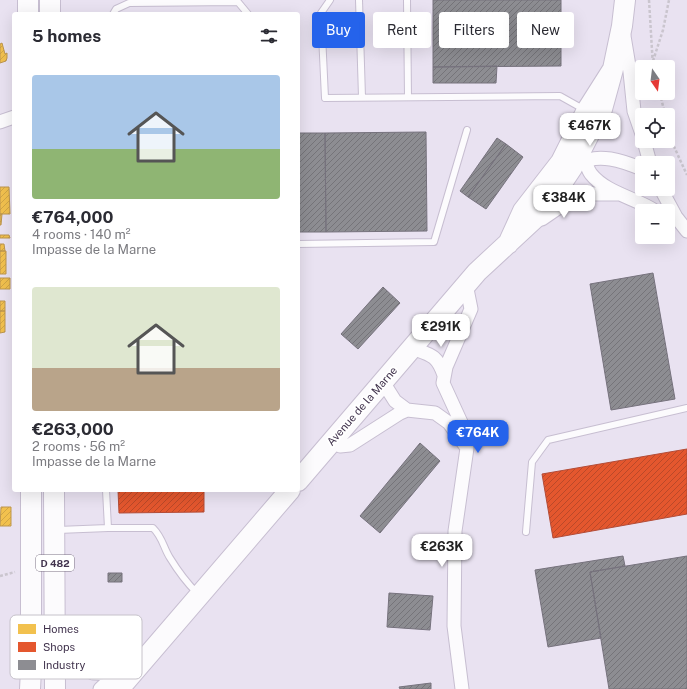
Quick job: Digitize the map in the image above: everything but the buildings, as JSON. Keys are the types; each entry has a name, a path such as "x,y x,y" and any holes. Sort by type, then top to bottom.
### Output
{"main road":[{"path":"28,0 28,12"},
{"path":"50,0 50,12"},
{"name":"Avenue de la Marne","path":"300,479 466,284 544,210 580,159 602,109 613,69 622,26 625,0"},
{"name":"Avenue de la Marne","path":"508,244 523,211 545,184 560,162 587,110 613,69"},
{"name":"D 482","path":"30,615 31,492"},
{"name":"D 482","path":"54,492 55,615"},
{"path":"142,657 169,632 288,492"},
{"path":"137,689 169,632"}],"street":[{"path":"622,26 635,114"},
{"path":"0,122 12,118"},
{"path":"577,129 580,159 590,173 599,182 619,194 642,204"},
{"path":"545,184 580,159 612,158 635,166"},
{"path":"508,244 574,197 592,194 619,194"},
{"path":"675,219 687,231"},
{"path":"462,689 454,626 456,531 467,448 465,431 443,382 446,367 471,309 466,284"},
{"path":"412,348 429,354 440,363 444,375"},
{"path":"383,382 395,401 407,410"},
{"path":"332,441 340,446 350,445 407,410 435,413 450,423 467,448"},
{"path":"23,689 30,680"},
{"path":"100,689 117,681"}],"lane":[{"path":"330,0 321,13 325,98 560,96 587,110"},
{"path":"359,0 362,97"},
{"path":"407,0 408,97"},
{"path":"114,12 116,9 129,3 238,2 246,12"},
{"path":"300,244 434,242 467,130"},
{"path":"526,532 532,462 548,440 687,408"},
{"path":"106,492 108,528"},
{"path":"54,530 153,528 159,535 181,576 199,596"}],"path":[{"path":"649,0 652,60"},
{"path":"653,60 663,30 669,0"},
{"path":"675,148 687,175"}]}
